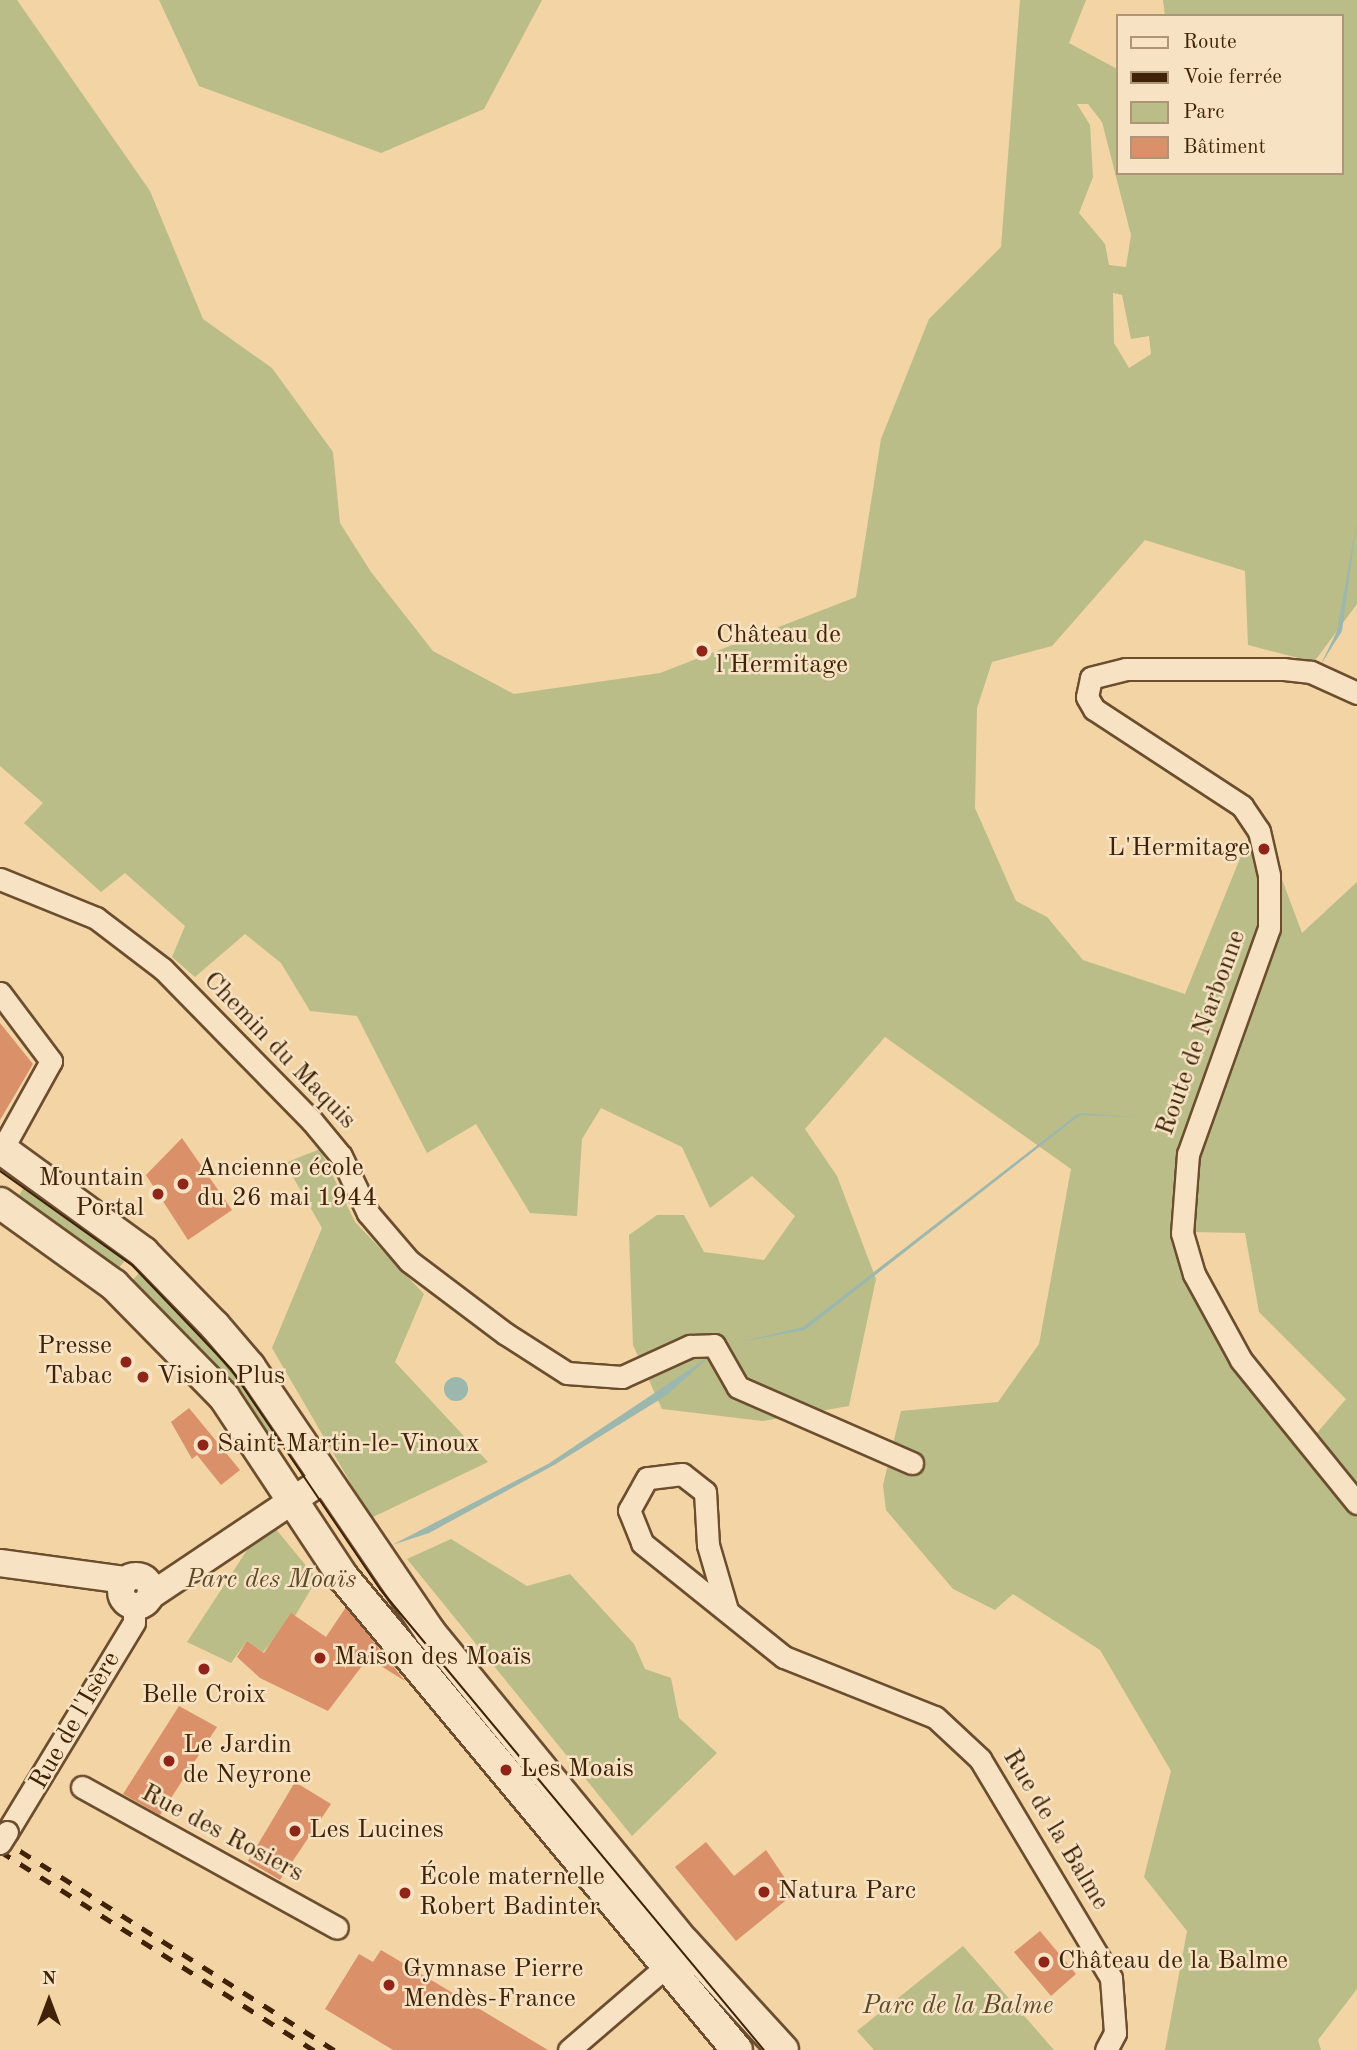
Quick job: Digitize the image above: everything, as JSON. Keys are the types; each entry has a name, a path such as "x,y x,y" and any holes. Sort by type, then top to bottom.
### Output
{"main road":[{"path":"1,1150 63,1189 180,1288 250,1367 430,1633 685,1943 783,2050"},
{"path":"0,1203 156,1323 223,1397 352,1588 669,1964 737,2050"}],"street":[{"name":"Route de Narbonne","path":"1357,693 1317,674 1126,669 1091,678 1087,697 1094,709 1242,806 1259,831 1269,875 1269,928 1188,1154 1182,1233 1194,1274 1241,1360 1357,1503"},
{"name":"Chemin du Maquis","path":"0,879 96,918 163,969 312,1121 341,1156 368,1213 409,1261 506,1334 567,1373 622,1377 690,1346 714,1345 738,1387 912,1463"},
{"path":"0,993 51,1061 1,1150"},
{"name":"Rue de la Balme","path":"727,1610 708,1545 705,1492 682,1474 647,1478 629,1510 642,1543 784,1657 935,1717 980,1759 1111,1978 1115,2033 1106,2050"},
{"path":"0,1563 135,1591 185,1567 294,1502 325,1479"},
{"name":"Rue de l'Isère","path":"3,1838 134,1622 135,1591"},
{"name":"Rue des Rosiers","path":"82,1787 337,1928"},
{"path":"569,2050 669,1964"}],"green space":[{"path":"0,0 17,0 150,191 203,319 272,368 333,452 340,523 371,572 433,651 514,694 660,673 856,597 881,439 929,319 1001,247 1020,0 1086,0 1069,43 1116,68 1116,175 1343,175 1343,14 1165,14 1163,0 1357,0 1357,604 1314,662 1248,645 1245,571 1145,540 1052,646 992,662 977,708 975,808 1016,901 1047,917 1083,960 1185,994 1243,851 1274,858 1302,933 1357,882 1357,1989 1318,2040 1321,2050 1165,2050 1187,1931 1144,1877 1171,1771 1100,1650 1013,1594 995,1610 953,1589 886,1510 883,1485 901,1411 998,1402 1039,1344 1071,1169 885,1037 805,1129 837,1176 876,1279 849,1406 763,1421 662,1409 633,1345 629,1235 657,1215 684,1215 704,1252 764,1260 795,1216 752,1176 710,1208 682,1147 601,1108 582,1139 577,1216 530,1213 476,1124 427,1153 357,1016 310,1011 281,963 245,934 195,977 172,957 185,926 125,873 101,892 24,823 43,803 0,766","holes":["1077,104 1088,104 1102,122 1131,235 1126,267 1109,265 1105,244 1079,213 1093,177 1090,125","1113,293 1122,295 1131,339 1149,336 1151,354 1129,368 1114,343","1190,1232 1245,1233 1259,1312 1346,1399 1311,1440 1211,1321"]},
{"path":"159,0 542,0 484,109 381,153 199,86"},
{"path":"320,1149 355,1222 424,1294 395,1362 488,1462 371,1518 272,1348 322,1228 285,1163"},
{"path":"32,1175 133,1251 112,1276 14,1203"},
{"path":"145,1266 282,1427 263,1439 126,1288"},
{"name":"Parc des Moaïs","path":"275,1528 317,1579 295,1616 263,1652 247,1641 231,1663 187,1642 253,1541"},
{"path":"451,1539 527,1586 570,1574 634,1644 645,1669 671,1678 679,1718 717,1753 632,1836 407,1559"},
{"name":"Parc de la Balme","path":"963,1946 1054,2050 874,2050 857,2031"}],"shaded area":[{"path":"1357,520 1342,631 1320,666 1337,631"},
{"path":"1079,1113 1138,1117 1080,1115 805,1330 735,1343 803,1327"},
{"path":"710,1356 667,1395 554,1465 429,1533 392,1545 548,1464"},
{"path":"456,1377 467,1384 468,1389 461,1400 456,1401 445,1394 444,1389 451,1378"}],"building":[{"path":"0,1023 33,1064 0,1120"},
{"name":"Ancienne école du 26 mai 1944","path":"182,1138 232,1210 188,1240 146,1175"},
{"name":"Saint-Martin-le-Vinoux","path":"189,1408 240,1470 221,1485 197,1455 192,1459 171,1422"},
{"name":"Maison des Moaïs","path":"346,1607 405,1681 368,1658 328,1711 260,1678 237,1657 247,1641 264,1653 291,1613 326,1637"},
{"name":"Le Jardin de Neyrone","path":"179,1706 217,1727 160,1815 123,1794"},
{"name":"Les Lucines","path":"295,1782 331,1804 280,1880 248,1861"},
{"name":"Natura Parc","path":"706,1842 734,1876 766,1850 795,1893 736,1941 675,1867"},
{"name":"Château de la Balme","path":"1040,1931 1076,1974 1051,1996 1014,1952"},
{"name":"Gymnase Pierre Mendès-France","path":"381,1950 548,2050 393,2050 325,2009 359,1954 373,1962"}],"tram line":[{"path":"0,1171 132,1265 231,1369 380,1589 764,2050"}],"railway":[{"path":"0,1838 334,2050"},
{"path":"0,1851 314,2050"}],"place":[{"name":"Château de l'Hermitage","path":"702,651"},
{"name":"L'Hermitage","path":"1264,849"},
{"name":"Ancienne école du 26 mai 1944","path":"183,1184"},
{"name":"Mountain Portal","path":"158,1194"},
{"name":"Presse Tabac","path":"126,1362"},
{"name":"Vision Plus","path":"143,1377"},
{"name":"Saint-Martin-le-Vinoux","path":"203,1445"},
{"name":"Maison des Moaïs","path":"320,1658"},
{"name":"Belle Croix","path":"204,1669"},
{"name":"Le Jardin de Neyrone","path":"169,1761"},
{"name":"Les Moais","path":"506,1770"},
{"name":"Les Lucines","path":"295,1831"},
{"name":"Natura Parc","path":"764,1892"},
{"name":"École maternelle Robert Badinter","path":"405,1893"},
{"name":"Château de la Balme","path":"1044,1962"},
{"name":"Gymnase Pierre Mendès-France","path":"389,1985"}]}
